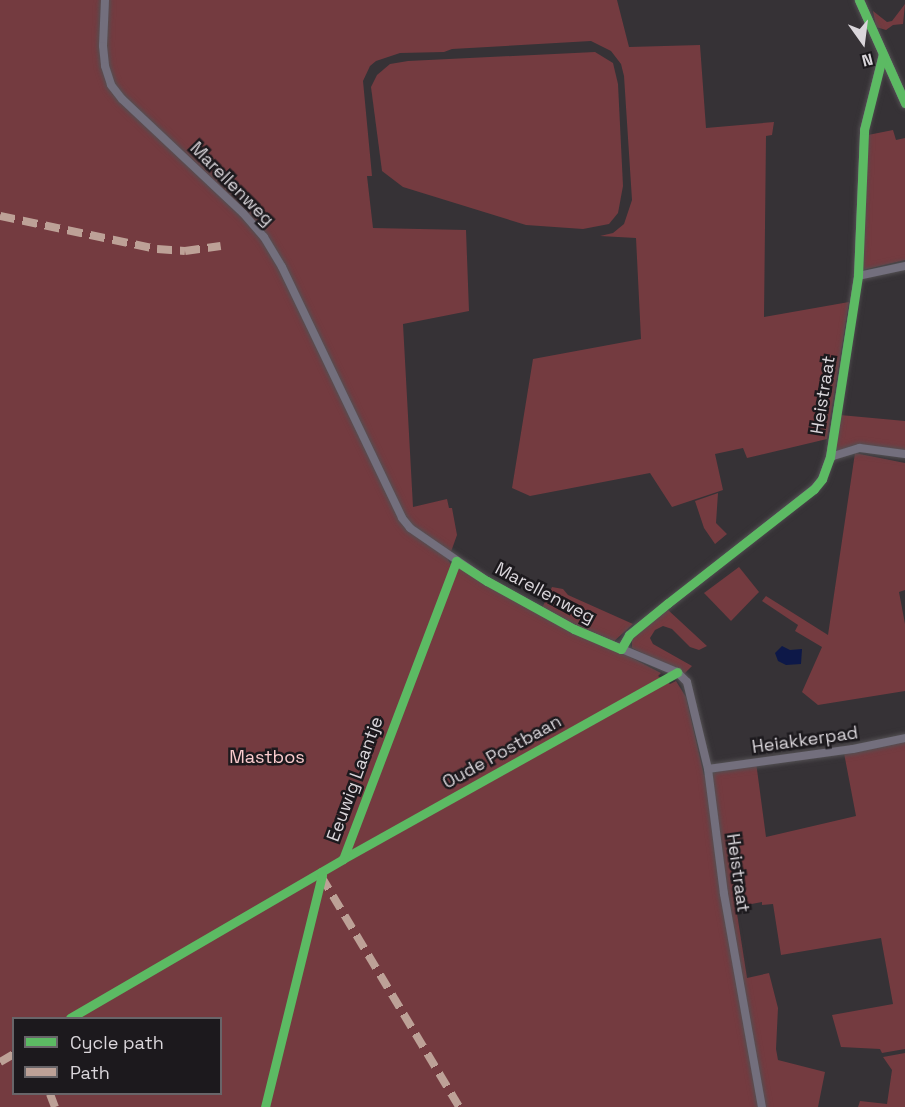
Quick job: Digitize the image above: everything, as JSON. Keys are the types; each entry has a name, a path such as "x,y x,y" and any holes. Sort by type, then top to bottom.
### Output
{"street":[{"name":"Marellenweg","path":"105,0 103,46 105,66 111,85 122,99 243,213 264,237 282,267 402,518 410,528 487,581 574,629 621,649"},
{"path":"859,0 905,103"},
{"name":"Heistraat","path":"762,1107 724,894 708,769 684,676 621,649 629,635 814,489 822,479 830,457 858,276 864,130 883,54"},
{"path":"858,276 905,266"},
{"name":"Heistraat","path":"830,457 860,448 905,454"},
{"name":"Heiakkerpad","path":"708,769 853,749 905,738"}],"green space":[{"name":"Mastbos","path":"0,0 617,0 629,47 700,45 706,128 774,122 772,135 766,136 764,317 849,302 827,439 747,458 743,448 715,454 723,490 672,507 650,473 530,496 512,488 533,359 641,339 636,238 600,236 613,233 624,224 632,200 624,76 621,64 611,51 591,41 452,49 444,52 400,53 376,61 370,66 363,81 372,176 367,176 373,228 466,230 469,311 403,324 413,507 447,499 449,508 452,508 457,535 448,560 451,564 661,673 658,676 670,684 676,681 686,697 704,775 756,762 766,837 856,816 844,753 905,740 905,1049 882,1053 880,1049 841,1047 832,1015 893,1004 881,938 781,955 773,904 762,905 762,902 736,907 747,978 769,973 778,1008 776,1049 778,1060 825,1072 818,1107 0,1107"},
{"path":"905,4 903,24 893,25 886,30 876,27 873,11 887,22 892,21"},
{"path":"595,52 613,63 618,84 623,186 618,213 609,224 583,229 526,225 403,187 382,171 371,87 377,75 390,64 408,61"},
{"path":"893,130 896,140 905,138 905,260 863,270 868,135"},
{"path":"840,415 905,421 905,450 851,446 832,454"},
{"path":"855,453 905,463 905,590 899,592 905,624 905,691 818,705 802,692 822,647 795,631 798,625 762,601 766,596 828,635"},
{"path":"718,493 716,523 727,534 715,544 704,528 695,501"},
{"path":"739,567 759,592 731,621 704,593"},
{"path":"552,587 563,589 568,595 633,624 612,643 542,608"},
{"path":"667,609 707,646 699,650 690,647 672,629 663,626 655,630 650,638 653,644 692,666 684,674 632,648 632,639"},
{"path":"905,1053 905,1107 858,1107 860,1101 887,1104 892,1070 883,1057"}],"shaded area":[{"path":"782,646 790,650 802,649 801,664 786,665 778,661 775,653"}],"marked path":[{"path":"0,216 157,249 185,251 221,246"},
{"path":"321,876 459,1107"},
{"path":"0,1062 12,1055"},
{"path":"50,1095 55,1107"}],"cycle path":[{"path":"859,0 905,103"},
{"name":"Eeuwig Laantje","path":"72,1017 343,859 456,561 487,581 574,629 621,649 629,635 814,489 822,479 830,457 858,276 864,130 883,54"},
{"name":"Oude Postbaan","path":"343,859 677,672"},
{"path":"265,1107 321,872"}]}
